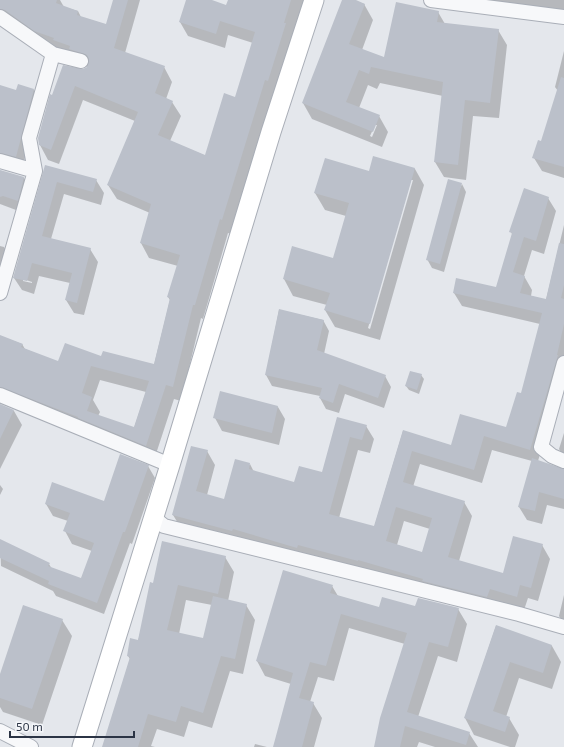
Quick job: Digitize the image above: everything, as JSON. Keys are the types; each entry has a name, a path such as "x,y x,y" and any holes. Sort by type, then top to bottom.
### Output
{"main road":[{"path":"82,747 170,465 271,132 314,0"}],"street":[{"path":"431,0 564,17"},
{"path":"0,17 53,54 82,61"},
{"path":"0,293 35,171 29,138 53,54"},
{"path":"0,161 35,171"},
{"path":"564,363 541,447 552,456 564,461"},
{"path":"0,395 170,465"},
{"path":"153,517 164,526 519,614 564,627"},
{"path":"0,732 31,747"}],"building":[{"path":"0,0 57,0 56,3 78,11 77,15 106,24 113,0 128,0 114,48 165,66 155,93 173,101 158,135 205,155 224,93 235,97 255,32 220,21 216,34 179,22 186,0 212,0 226,5 228,0 291,0 284,23 286,23 268,81 265,80 222,220 220,219 195,305 193,305 173,387 166,385 146,446 78,417 0,387 0,335 23,344 21,347 58,361 65,343 101,356 103,351 154,364 170,298 167,297 180,255 140,243 151,204 107,185 138,112 75,86 51,150 39,145 38,138 50,94 52,95 63,65 83,69 87,67 89,59 87,55 69,49 70,46 53,40 54,38 34,31 5,10 0,9","holes":["91,366 149,381 134,427 87,411 92,397 82,393"]},
{"path":"342,0 356,0 365,4 349,44 384,57 396,2 439,11 437,22 499,29 490,103 465,100 458,165 434,162 443,82 371,67 369,74 359,70 346,102 380,115 373,132 302,103"},
{"path":"561,77 564,78 564,167 532,158 538,140 541,141"},
{"path":"18,84 34,89 16,157 0,153 0,85 16,90"},
{"path":"373,156 415,168 370,324 324,310 330,293 283,279 292,246 333,258 349,203 314,193 325,158 369,171"},
{"path":"45,165 97,179 93,192 57,182 42,236 91,248 77,303 65,300 72,273 32,263 27,281 13,278"},
{"path":"0,170 24,177 18,201 3,196 0,197"},
{"path":"448,179 462,183 440,264 426,260"},
{"path":"524,188 549,197 536,241 524,237 513,272 525,276 520,293 546,299 559,243 564,244 564,285 561,298 564,299 564,324 558,355 530,450 484,436 474,470 412,451 403,482 465,501 448,557 503,573 513,536 543,544 531,588 520,585 517,597 490,589 487,597 422,581 423,579 358,560 298,545 297,548 233,529 232,531 172,515 191,446 208,450 196,491 224,499 235,459 250,463 249,469 294,482 299,466 322,472 337,417 367,425 362,440 350,437 329,514 374,526 403,430 451,445 460,414 506,427 517,392 521,393 542,313 453,293 456,278 496,287 512,233 509,232","holes":["396,507 432,518 422,552 386,541"]},
{"path":"279,309 324,320 317,350 386,375 378,398 339,384 333,403 319,398 322,388 265,375"},
{"path":"410,371 422,374 417,390 405,386"},
{"path":"220,391 278,406 272,433 213,418"},
{"path":"0,404 14,410 0,439"},
{"path":"120,454 149,465 97,603 48,584 49,581 0,558 0,539 50,563 48,566 81,578 94,543 63,531 70,513 45,504 52,482 104,501"},
{"path":"532,458 564,469 564,499 539,492 535,511 518,507"},
{"path":"162,541 226,556 218,594 178,585 167,630 203,638 213,596 247,604 235,659 221,656 203,713 181,706 176,722 148,714 138,747 102,747 130,657 127,656 130,638 138,640 150,582 153,583"},
{"path":"283,570 333,585 330,593 379,607 382,597 415,606 418,598 459,608 448,647 429,642 407,712 470,732 466,745 405,726 400,747 374,747 380,718 407,633 341,614 326,666 310,662 299,698 314,702 302,747 273,747 293,673 256,661"},
{"path":"23,605 63,619 32,709 0,698 0,674"},
{"path":"496,625 552,645 543,673 510,662 493,711 510,717 505,732 464,718"}]}
